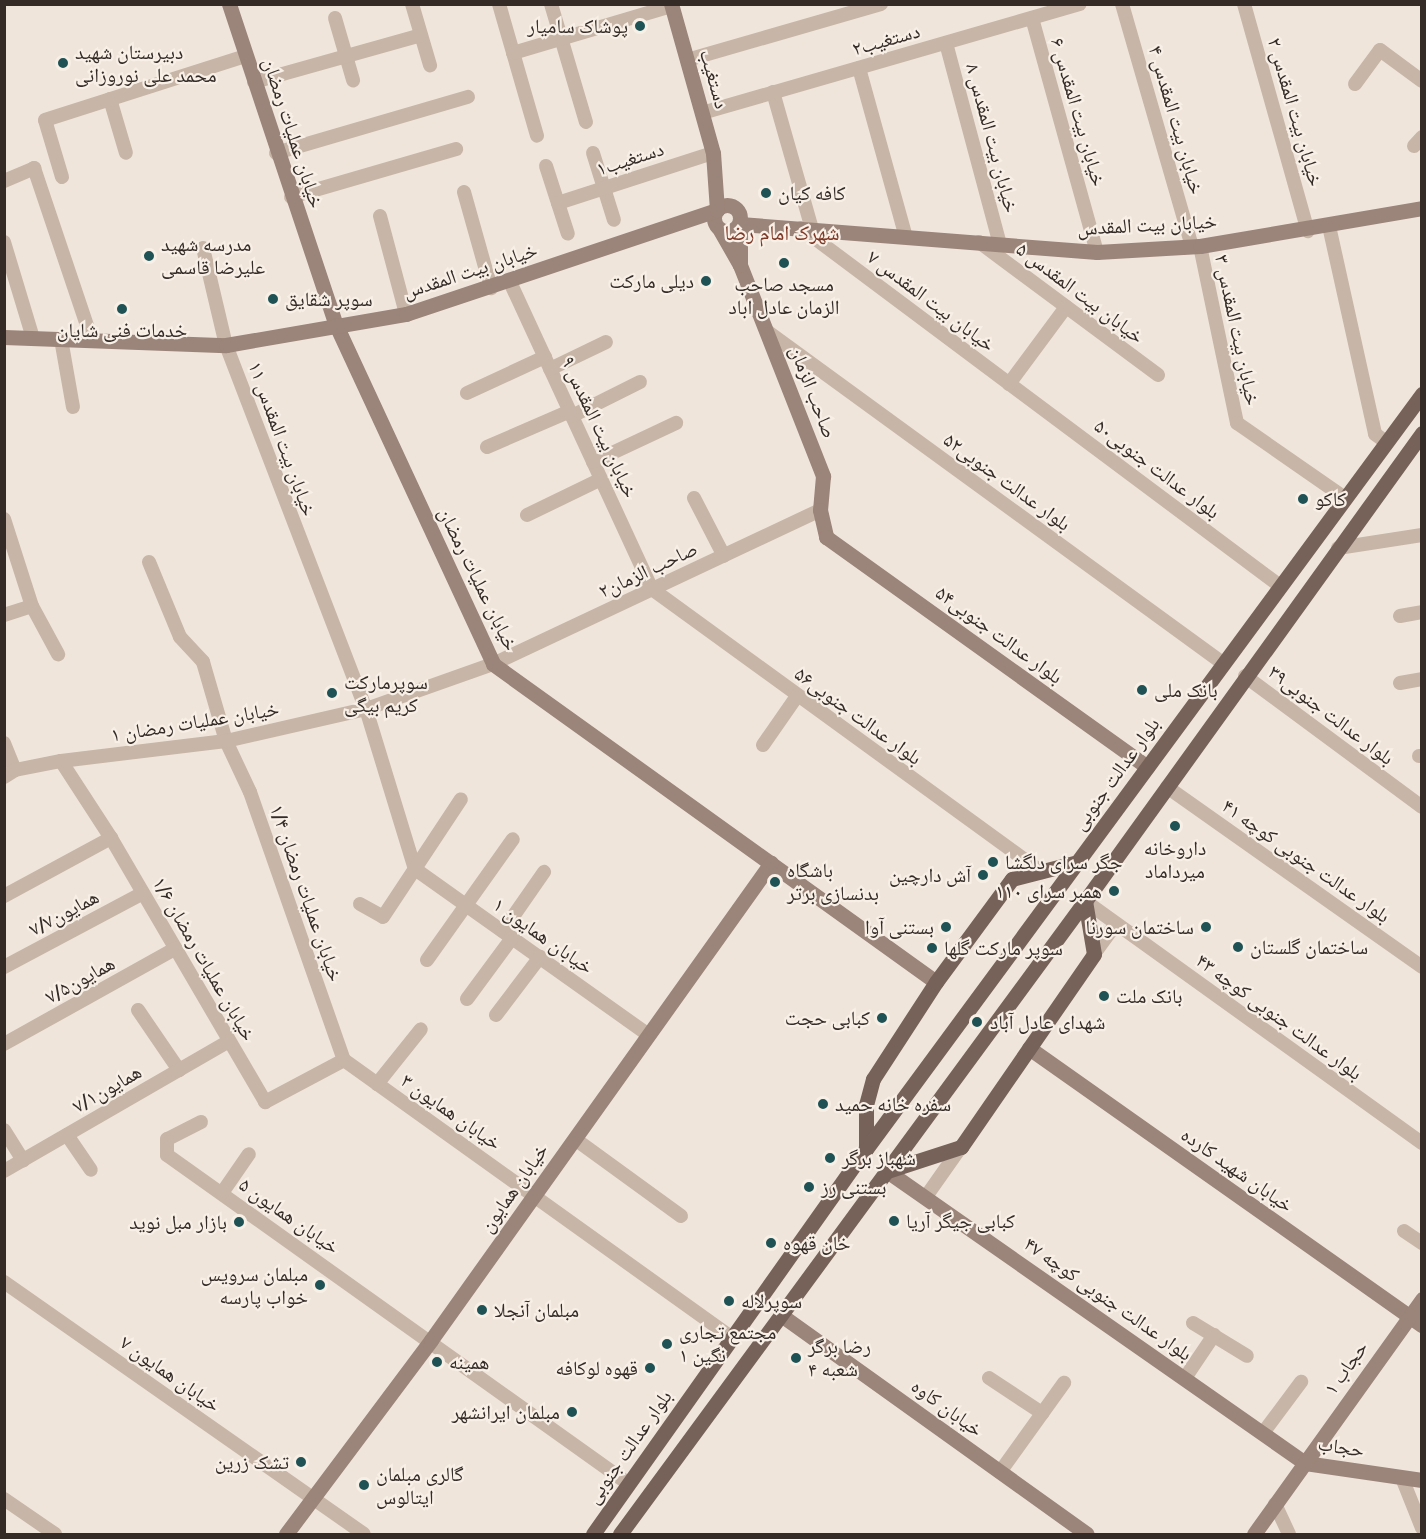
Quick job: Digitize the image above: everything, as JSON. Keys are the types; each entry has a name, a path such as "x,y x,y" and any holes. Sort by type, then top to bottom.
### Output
{"main road":[{"name":"بلوار عدالت جنوبی","path":"593,1534 866,1149 1422,394"},
{"path":"620,1534 1085,901 1245,676 1422,434"},
{"path":"866,1149 866,1105 873,1079 936,982 1012,879 1078,862"},
{"path":"887,1171 961,1147 1094,954 1085,901"}],"street":[{"name":"خیابان عملیات رمضان","path":"229,4 276,153 336,325 493,664 936,982"},
{"path":"412,4 430,65"},
{"path":"499,4 537,136"},
{"path":"552,4 586,122"},
{"path":"687,60 881,4"},
{"name":"۲دستغیب","path":"702,113 1080,4"},
{"name":"خیابان بیت المقدس ۴","path":"1122,4 1196,246"},
{"name":"خیابان بیت المقدس ۲","path":"1244,4 1308,231"},
{"path":"513,53 672,5"},
{"name":"دستغیب","path":"672,5 715,160 740,265"},
{"path":"334,18 353,80"},
{"name":"خیابان بیت المقدس ۶","path":"1032,18 1097,252"},
{"path":"254,82 421,35"},
{"name":"خیابان بیت المقدس ۸","path":"946,43 1000,244"},
{"path":"1355,84 1380,50 1422,81"},
{"path":"62,177 45,120 245,56"},
{"path":"859,68 906,237"},
{"path":"773,92 806,229"},
{"path":"276,153 468,97"},
{"path":"110,99 126,153"},
{"path":"291,197 456,149"},
{"path":"593,153 614,220"},
{"name":"دستغیب۱","path":"558,203 604,188 715,160"},
{"path":"546,166 567,234"},
{"path":"4,181 34,168 92,340"},
{"path":"464,192 491,288"},
{"name":"خیابان بیت المقدس","path":"4,337 226,345 406,314 510,282 690,219 727,217 806,229 1097,252 1196,246 1308,231 1422,208"},
{"path":"380,216 406,314"},
{"path":"1329,226 1375,434 1386,442"},
{"name":"خیابان بیت المقدس ۷","path":"806,229 1010,384"},
{"path":"4,242 33,338"},
{"name":"خیابان بیت المقدس ۵","path":"979,242 1158,375"},
{"name":"خیابان بیت المقدس ۳","path":"1196,246 1237,423 1345,498"},
{"name":"خیابان بیت المقدس ۱۱","path":"204,248 226,345 301,546 366,709 415,869"},
{"name":"صاحب الزمان","path":"740,265 823,476 820,510 826,537"},
{"name":"خیابان بیت المقدس ۹","path":"510,282 652,590"},
{"path":"1010,384 1066,307"},
{"name":"بلوار عدالت جنوبی۵۲","path":"768,332 1224,664"},
{"path":"61,339 73,407"},
{"path":"467,393 606,342"},
{"path":"487,447 640,382"},
{"name":"بلوار عدالت جنوبی۵۰","path":"1010,384 1281,586"},
{"path":"593,462 676,423"},
{"path":"527,515 601,479"},
{"path":"694,498 724,556"},
{"name":"۲صاحب الزمان","path":"493,664 820,510"},
{"path":"4,519 32,606 58,654"},
{"path":"1338,548 1422,535"},
{"name":"بلوار عدالت جنوبی۵۴","path":"826,537 1147,767"},
{"name":"خیابان عملیات رمضان ۱/۴","path":"149,562 180,637 203,662 226,741 250,792 344,1060"},
{"name":"بلوار عدالت جنوبی۵۶","path":"652,590 1042,872"},
{"path":"4,615 32,606"},
{"path":"1400,616 1422,612"},
{"name":"خیابان عملیات رمضان ۱","path":"10,773 61,761 226,741 366,709 493,664"},
{"name":"۳۹بلوار عدالت جنوبی","path":"1245,676 1422,807"},
{"path":"1400,683 1422,679"},
{"path":"763,745 797,696"},
{"path":"4,743 10,773"},
{"name":"خیابان عملیات رمضان ۱/۶","path":"61,761 111,838 265,1102 344,1060"},
{"name":"بلوار عدالت جنوبی کوچه ۴۱","path":"1167,787 1422,967"},
{"path":"360,904 383,917 461,799"},
{"path":"4,896 111,838"},
{"path":"427,960 513,839"},
{"name":"خیابان همایون","path":"286,1534 431,1340 771,863"},
{"name":"خیابان همایون ۱","path":"415,869 649,1035"},
{"path":"467,999 544,872"},
{"name":"همایون۷/۷","path":"4,967 142,893"},
{"name":"بلوار عدالت جنوبی کوچه ۴۳","path":"1085,901 1422,1143"},
{"path":"1094,954 1116,924"},
{"name":"همایون۷/۵","path":"4,1044 175,949"},
{"path":"496,1015 540,957"},
{"path":"138,1010 179,1070"},
{"path":"377,1084 421,1029"},
{"name":"همایون۷/۱","path":"4,1171 229,1041"},
{"name":"خیابان شهید کارده","path":"1029,1048 1415,1321"},
{"name":"خیابان همایون ۳","path":"344,1060 732,1338"},
{"name":"خیابان همایون ۵","path":"201,1122 167,1139 167,1155 431,1340 629,1484"},
{"path":"4,1130 23,1160"},
{"path":"67,1135 91,1170"},
{"path":"575,1139 681,1216"},
{"path":"925,1198 961,1147"},
{"path":"222,1193 249,1154"},
{"name":"بلوار عدالت جنوبی کوچه ۴۷","path":"887,1171 1305,1462"},
{"path":"1404,1232 1422,1243"},
{"name":"خیابان همایون ۷","path":"4,1282 364,1534"},
{"name":"حجاب ۱","path":"1305,1462 1415,1321 1422,1299"},
{"name":"خیابان کاوه","path":"782,1316 1088,1534"},
{"path":"1193,1323 1247,1356"},
{"path":"1185,1378 1214,1335"},
{"path":"989,1378 1042,1413"},
{"path":"1263,1433 1301,1382"},
{"path":"1000,1472 1064,1383"},
{"name":"حجاب","path":"1254,1534 1305,1462 1422,1480"},
{"path":"1402,1478 1422,1528"},
{"path":"4,1499 55,1534"},
{"path":"1275,1504 1289,1534"}],"place":[{"name":"پوشاک سامیار","path":"640,26"},
{"name":"دبیرستان شهید محمد علی نوروزانی","path":"63,63"},
{"name":"کافه کیان","path":"766,193"},
{"name":"مدرسه شهید علیرضا قاسمی","path":"149,256"},
{"name":"مسجد صاحب الزمان عادل اباد","path":"784,263"},
{"name":"دیلی مارکت","path":"706,281"},
{"name":"سوپر شقایق","path":"273,299"},
{"name":"خدمات فنی شایان","path":"122,309"},
{"name":"کاکو","path":"1303,499"},
{"name":"بانک ملی","path":"1142,690"},
{"name":"سوپرمارکت کریم بیگی","path":"332,693"},
{"name":"داروخانه میرداماد","path":"1175,826"},
{"name":"جگر سرای دلگشا","path":"993,862"},
{"name":"آش دارچین","path":"983,875"},
{"name":"باشگاه بدنسازی برتر","path":"775,882"},
{"name":"همبر سرای ۱۱۰","path":"1114,891"},
{"name":"بستنی آوا","path":"946,927"},
{"name":"ساختمان سورنا","path":"1206,927"},
{"name":"ساختمان گلستان","path":"1238,947"},
{"name":"سوپر مارکت گلها","path":"932,948"},
{"name":"بانک ملت","path":"1104,996"},
{"name":"کبابی حجت","path":"882,1018"},
{"name":"شهدای عادل آباد","path":"977,1022"},
{"name":"سفره خانه حمید","path":"823,1104"},
{"name":"شهباز برگر","path":"830,1158"},
{"name":"بستنی رز","path":"809,1187"},
{"name":"کبابی جیگر آریا","path":"894,1221"},
{"name":"بازار مبل نوید","path":"239,1222"},
{"name":"خان قهوه","path":"771,1243"},
{"name":"مبلمان سرویس خواب پارسه","path":"320,1285"},
{"name":"سوپرلاله","path":"729,1301"},
{"name":"مبلمان آنجلا","path":"482,1310"},
{"name":"مجتمع تجاری نگین ۱","path":"667,1344"},
{"name":"رضا برگر شعبه ۴","path":"796,1358"},
{"name":"همینه","path":"437,1362"},
{"name":"قهوه لوکافه","path":"650,1368"},
{"name":"مبلمان ایرانشهر","path":"572,1412"},
{"name":"تشک زرین","path":"301,1462"},
{"name":"گالری مبلمان ایتالوس","path":"364,1485"}],"district":[{"name":"شهرک امام رضا","path":"782,233"}]}
